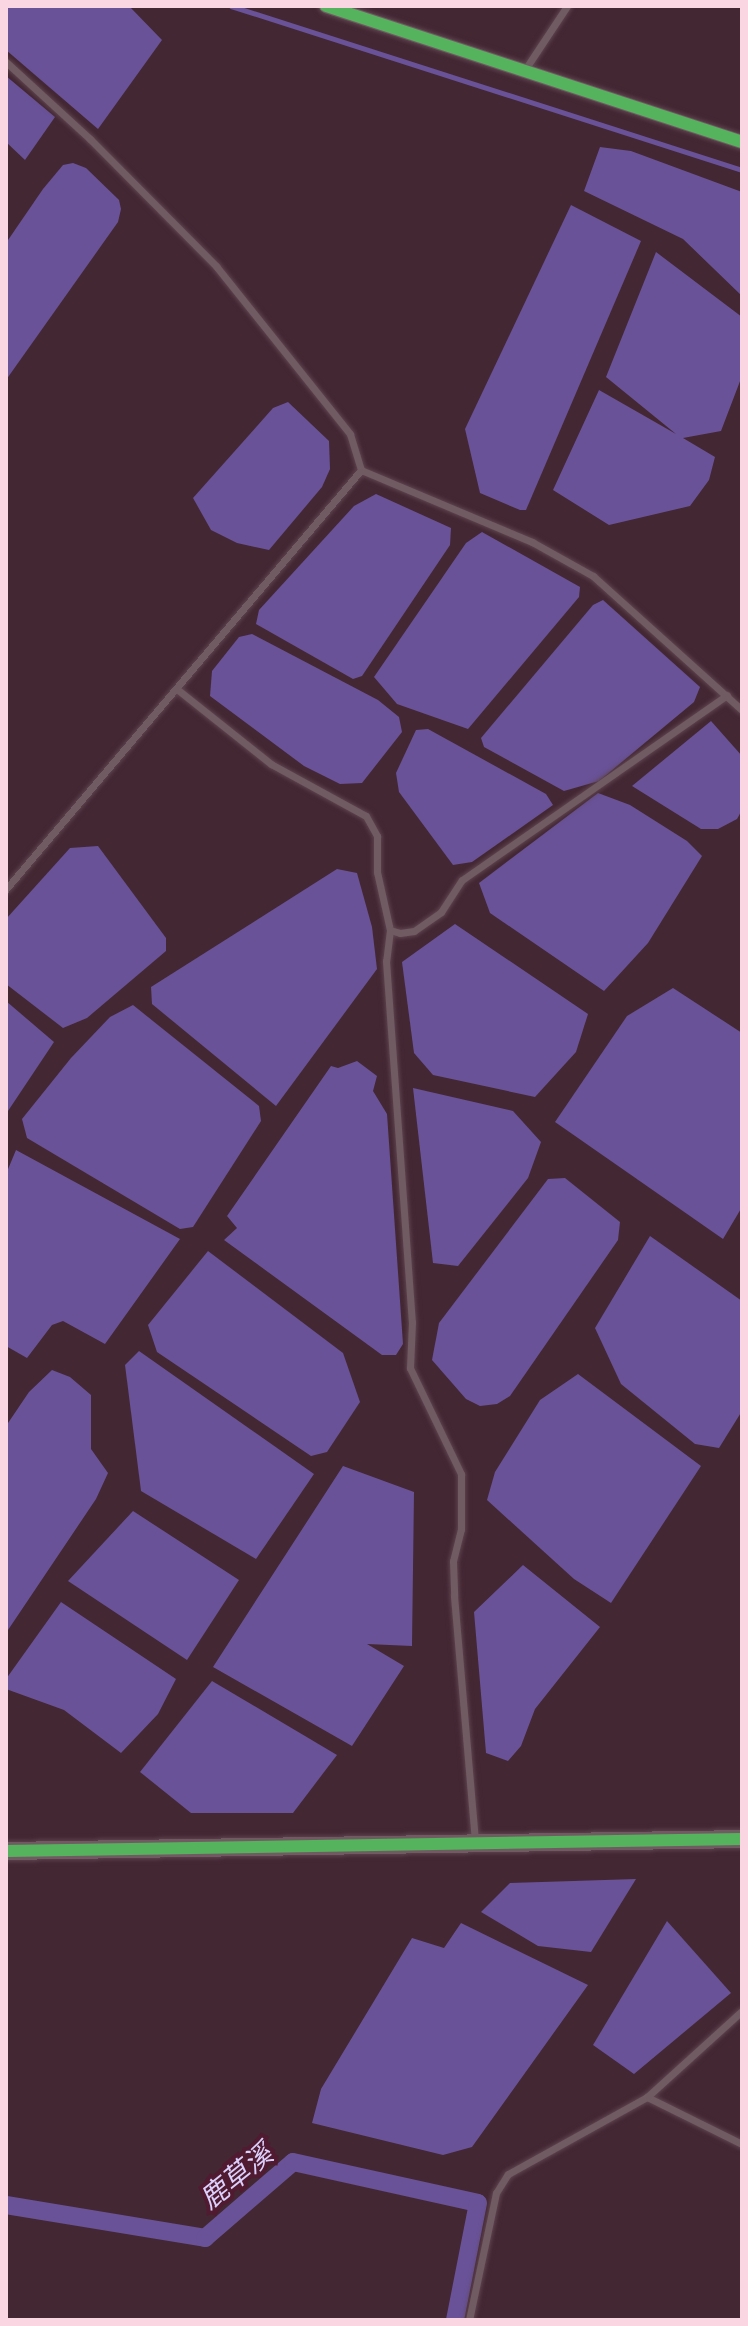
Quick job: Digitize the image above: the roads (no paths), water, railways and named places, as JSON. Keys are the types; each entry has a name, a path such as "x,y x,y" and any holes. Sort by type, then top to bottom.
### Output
{"street":[{"path":"326,6 742,142"},
{"path":"6,1851 742,1839"}],"lane":[{"path":"523,72 567,6"},
{"path":"6,62 90,139 216,266 350,434 361,470"},
{"path":"6,889 178,690 361,470"},
{"path":"361,470 532,542 593,576 742,710"},
{"path":"178,690 271,764 366,816 377,836 377,872 390,930 386,961 412,1322 410,1368 461,1474 461,1529 453,1561 454,1596 476,1845"},
{"path":"390,930 414,931 441,912 462,880 727,695"},
{"path":"469,2320 496,2193 508,2174 647,2097 742,2011"},
{"path":"647,2097 742,2144"}],"waterway":[{"path":"231,6 742,170"},
{"name":"鹿草溪","path":"6,2205 205,2238 293,2162 478,2203 455,2320"}]}
